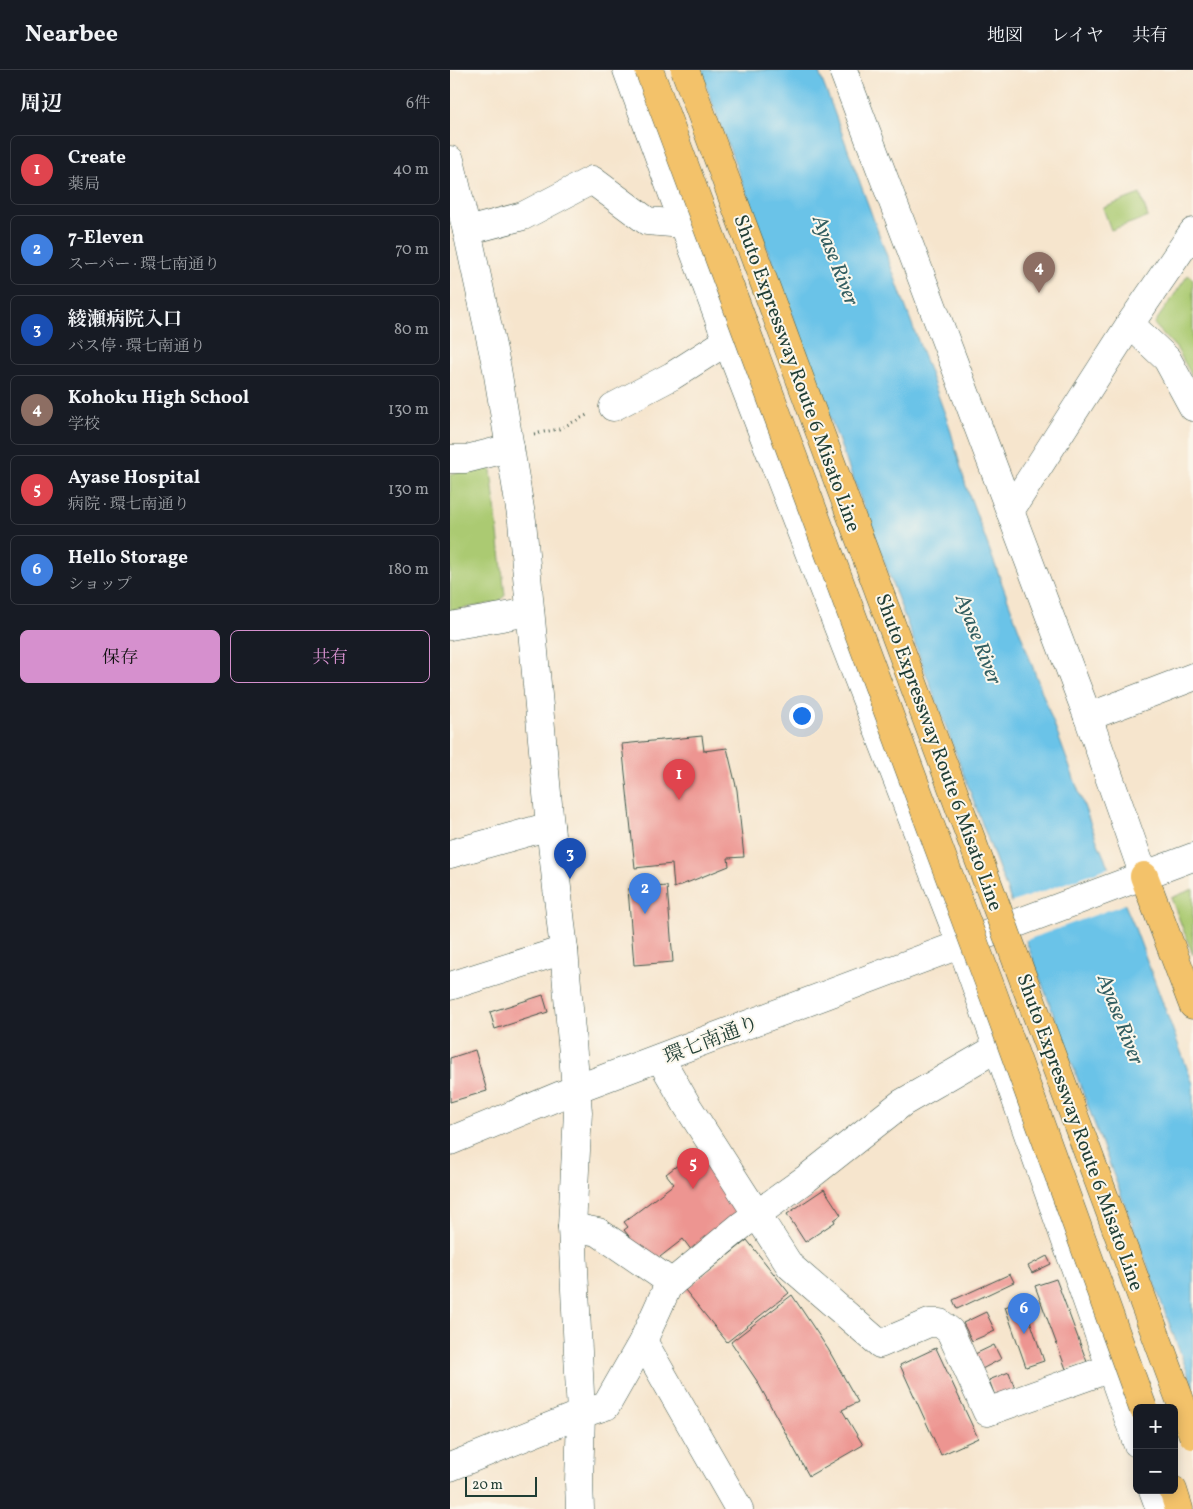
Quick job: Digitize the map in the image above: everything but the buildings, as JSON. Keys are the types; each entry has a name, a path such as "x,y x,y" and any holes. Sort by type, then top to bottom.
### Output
{"main road":[{"name":"Shuto Expressway Route 6 Misato Line","path":"649,70 994,996 1142,1404"},
{"name":"Shuto Expressway Route 6 Misato Line","path":"685,70 1193,1435"},
{"path":"1136,879 1193,1005"},
{"path":"1174,1494 1179,1509"}],"street":[{"path":"627,70 727,341 966,942 997,1048 1133,1431"},
{"path":"843,70 1088,717 1136,879"},
{"path":"450,160 462,240 497,369 522,521 550,826 564,950 578,1112 572,1227 581,1414 580,1509"},
{"path":"462,240 524,216 592,180 647,222 684,224"},
{"path":"1010,511 1130,324 1188,250"},
{"path":"1130,324 1167,359 1193,407"},
{"path":"613,407 672,376 727,341"},
{"path":"450,459 466,458 509,443"},
{"path":"450,626 530,612"},
{"path":"1088,717 1193,677"},
{"path":"450,854 550,826"},
{"name":"環七南通り","path":"450,1140 576,1089 1193,857"},
{"path":"450,986 564,950"},
{"path":"450,1467 581,1414 606,1406 643,1341 668,1286 742,1225 807,1178 902,1103 997,1048"},
{"path":"660,1058 688,1107 790,1266 880,1344 929,1323 940,1323 950,1331 987,1412 1111,1368"},
{"path":"572,1227 598,1232 672,1283"},
{"path":"643,1341 739,1509"},
{"path":"1154,1494 1160,1509"}],"path":[{"path":"509,443 559,429 606,406 613,407"}],"green space":[{"path":"1140,194 1148,217 1111,230 1103,208"},
{"path":"1188,275 1193,279 1193,378 1177,349 1154,324"},
{"path":"486,466 491,470 505,595 499,602 450,611 450,474"},
{"path":"1193,889 1193,955 1171,898"}],"water":[{"name":"Ayase River","path":"700,70 818,70 829,98 949,425 966,486 1097,841 1133,923 1193,1084 1193,1387"}],"pier":[{"path":"1110,867 1128,903 1024,941 1010,903"}],"place":[{"name":"Kohoku High School","path":"1039,293"},
{"name":"Create","path":"679,800"},
{"name":"綾瀬病院入口","path":"570,879"},
{"name":"7-Eleven","path":"645,914"},
{"name":"Ayase Hospital","path":"693,1189"},
{"name":"Hello Storage","path":"1024,1334"}]}
